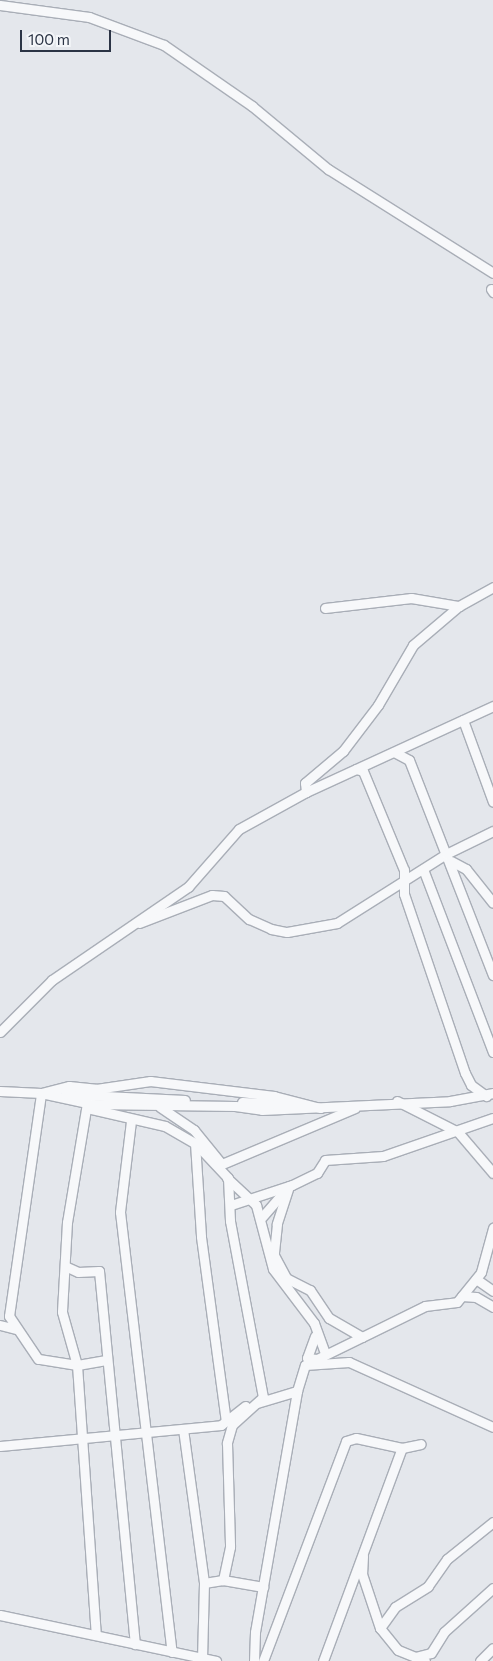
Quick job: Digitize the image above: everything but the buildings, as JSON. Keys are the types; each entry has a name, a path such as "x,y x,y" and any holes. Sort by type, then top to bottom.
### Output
{"street":[{"path":"0,5 89,16 164,45 252,106 328,169 493,273"},
{"path":"306,792 305,783 343,751 378,705 413,645 459,606 493,587"},
{"path":"325,608 411,598 459,606"},
{"path":"0,1032 52,980 188,887 239,829 306,792 493,706"},
{"path":"462,720 493,802"},
{"path":"394,752 409,760 493,976"},
{"path":"356,769 364,771 404,880 404,894 465,1073 471,1085 490,1094"},
{"path":"136,923 212,895 224,896 260,926 301,930 338,923 404,880 493,831"},
{"path":"448,857 466,869 493,903"},
{"path":"423,869 493,1052"},
{"path":"37,1093 69,1086 96,1089 150,1081 274,1096 320,1108"},
{"path":"0,1091 309,1105"},
{"path":"37,1093 87,1105 131,1121 165,1126 195,1142 248,1199 262,1217 273,1269 314,1323 316,1336 325,1354"},
{"path":"37,1093 9,1316 38,1359 77,1365 106,1360"},
{"path":"87,1105 320,1108 396,1100 490,1094"},
{"path":"396,1100 458,1132 493,1173"},
{"path":"222,1164 364,1104"},
{"path":"87,1105 64,1266 62,1312 77,1365 79,1442 96,1634"},
{"path":"0,1446 79,1442 183,1429 226,1421 263,1397 230,1221 231,1204 228,1178 222,1164 194,1130 156,1105"},
{"path":"231,1204 289,1186 317,1173 325,1160 383,1156 458,1132 493,1118"},
{"path":"131,1121 120,1212 172,1652"},
{"path":"195,1142 202,1237 226,1421"},
{"path":"262,1217 289,1186"},
{"path":"289,1186 276,1224 274,1255 286,1278 310,1290 329,1318 362,1337"},
{"path":"316,1336 308,1358 325,1354 425,1306 458,1302 476,1278 493,1228"},
{"path":"64,1266 78,1272 99,1271 106,1360 136,1644"},
{"path":"476,1278 493,1291"},
{"path":"462,1296 476,1297 493,1307"},
{"path":"0,1325 16,1329"},
{"path":"254,1661 263,1587 298,1390 305,1365 349,1362 493,1427"},
{"path":"223,1580 230,1547 227,1443 232,1425 253,1404 298,1390"},
{"path":"183,1429 204,1583 202,1658"},
{"path":"263,1661 346,1441 356,1438 402,1448 420,1444"},
{"path":"323,1661 364,1546 402,1448"},
{"path":"380,1628 395,1607 428,1586 447,1559 493,1522"},
{"path":"364,1546 362,1574 380,1628 398,1650 425,1661"},
{"path":"204,1583 223,1580 263,1587"},
{"path":"415,1657 431,1653 444,1632 493,1588"},
{"path":"0,1615 216,1661"},
{"path":"480,1661 493,1648"}]}
